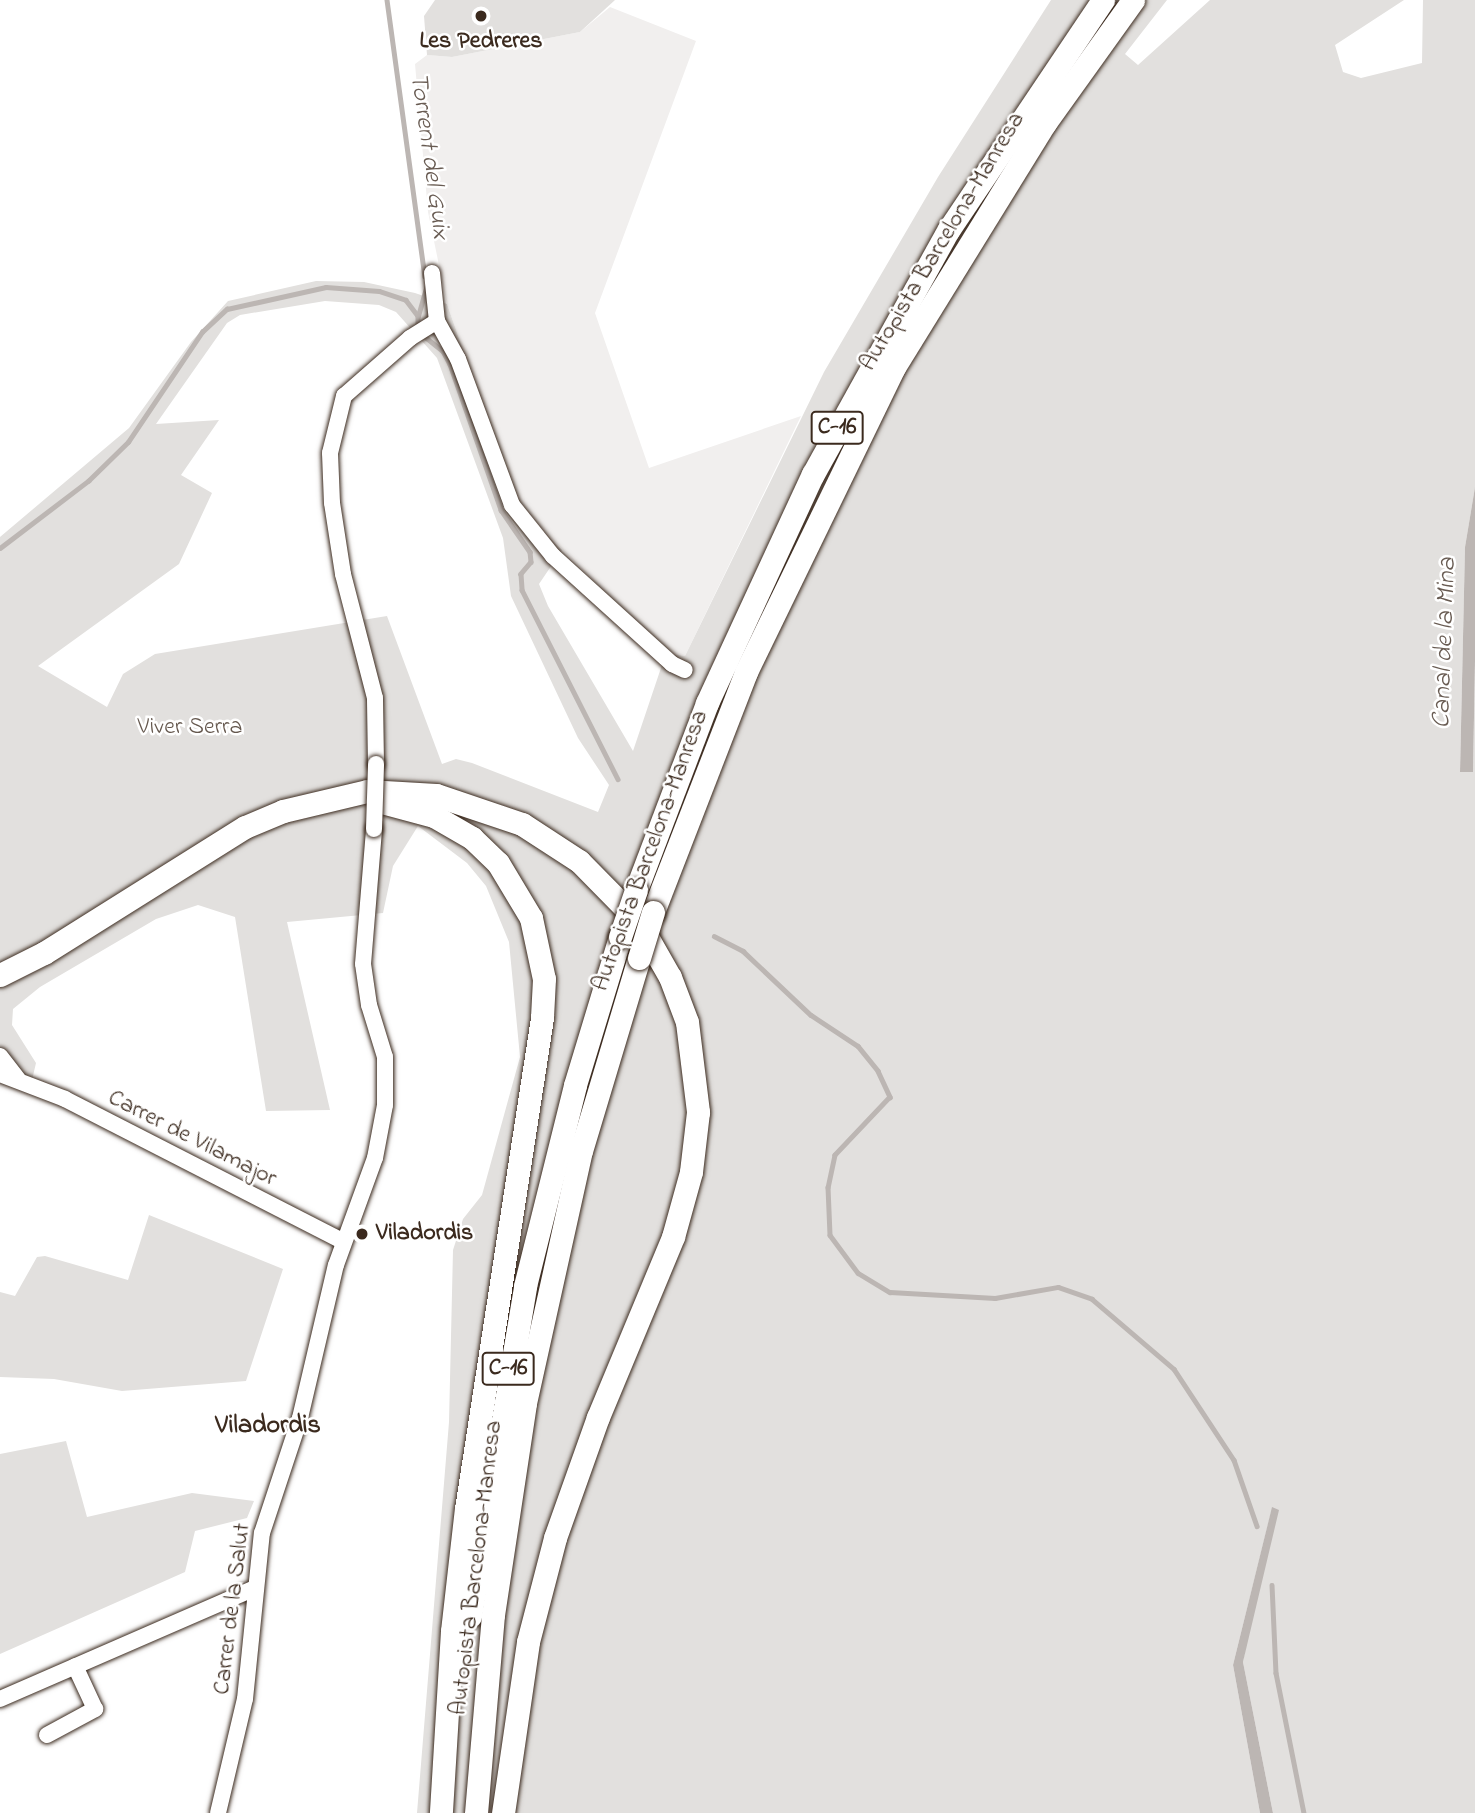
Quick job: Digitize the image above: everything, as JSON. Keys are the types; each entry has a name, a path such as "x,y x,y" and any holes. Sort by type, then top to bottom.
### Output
{"highway":[{"name":"Autopista Barcelona-Manresa","path":"453,1813 470,1612 502,1400 540,1221 636,890 712,693 820,462 949,229 1103,0"},
{"name":"Autopista Barcelona-Manresa","path":"477,1813 493,1615 525,1403 581,1151 653,912 763,634 893,369 1038,135 1133,0"},
{"path":"4,977 226,836 283,811 367,791 436,795 496,812 554,841 605,883 638,921 680,1000 694,1058 698,1112 686,1194 555,1538 528,1642 503,1813"},
{"path":"337,799 375,803 434,816 472,838 498,863 531,918 544,979 542,1018 467,1508 452,1631 441,1813"}],"street":[{"path":"432,274 431,323 458,359 512,505 554,556 672,664 685,670"},
{"name":"Carrer de la Salut","path":"218,1813 245,1699 253,1589 262,1533 300,1418 343,1241 381,1132 385,1057 369,1005 363,964 374,829 375,698 343,574 332,503 330,453 344,396 431,323"},
{"path":"0,1056 20,1080"},
{"path":"0,1074 20,1080"},
{"name":"Carrer de Vilamajor","path":"20,1080 343,1241"},
{"path":"0,1699 253,1589"},
{"path":"47,1735 95,1709 75,1666"}],"shaded area":[{"path":"610,7 696,41 595,313 649,468 801,416 685,656 666,653 517,504 447,304 428,212 415,64 427,55 452,57 580,32"},
{"path":"1475,487 1473,772 1460,772 1465,547"},
{"path":"1272,1507 1279,1510 1243,1662 1273,1813 1260,1813 1233,1665"}],"green space":[{"path":"435,0 615,0 580,32 452,57 427,55 424,16"},
{"name":"Viver Serra","path":"1051,0 1167,0 1125,54 1138,65 1210,0 1404,0 1335,45 1343,72 1361,78 1422,63 1423,0 1475,0 1475,487 1465,547 1460,771 1473,772 1475,661 1475,1813 1273,1813 1243,1662 1272,1508 1233,1665 1260,1813 417,1813 449,1422 453,1250 463,1219 482,1195 520,1057 509,942 486,886 467,863 418,826 393,866 383,913 287,922 330,1110 266,1111 235,917 198,905 156,919 40,987 13,1009 12,1025 36,1063 29,1093 0,1082 0,537 129,428 191,342 228,301 316,281 364,282 415,293 447,304 517,504 562,550 539,584 548,606 633,751 666,653 685,656 824,372 938,177","holes":["325,301 379,305 396,312 437,358 503,538 511,596 578,738 609,785 598,812 472,763 456,759 442,764 387,616 155,654 123,674 107,707 38,666 179,564 212,493 181,475 219,420 156,424 227,323 240,315"]},
{"path":"149,1215 283,1269 246,1381 122,1391 54,1379 0,1377 0,1292 15,1296 37,1257 45,1256 128,1280"},
{"path":"66,1441 87,1517 192,1493 254,1501 247,1518 195,1531 185,1572 0,1654 0,1454"}],"waterway":[{"name":"Torrent del Guix","path":"387,0 425,276"},
{"name":"Torrent del Guix","path":"418,316 427,285"},
{"path":"0,548 88,481 128,442 202,332 227,309 326,287 379,291 406,300 418,316 418,328"},
{"path":"423,335 443,351 450,364 501,510 530,552 531,562 521,574 522,590 618,779"},
{"path":"714,936 743,951 811,1015 858,1046 878,1071 890,1097 835,1155 828,1187 830,1235 858,1273 890,1292 995,1298 1058,1287 1092,1299 1174,1369 1234,1460 1257,1526"},
{"path":"1272,1585 1276,1673 1304,1813"}],"place":[{"name":"Les Pedreres","path":"481,16"},
{"name":"Viladordis","path":"362,1234"}],"district":[{"name":"Viladordis","path":"268,1427"}],"water label":[{"name":"Canal de la Mina","path":"1446,643"}]}
